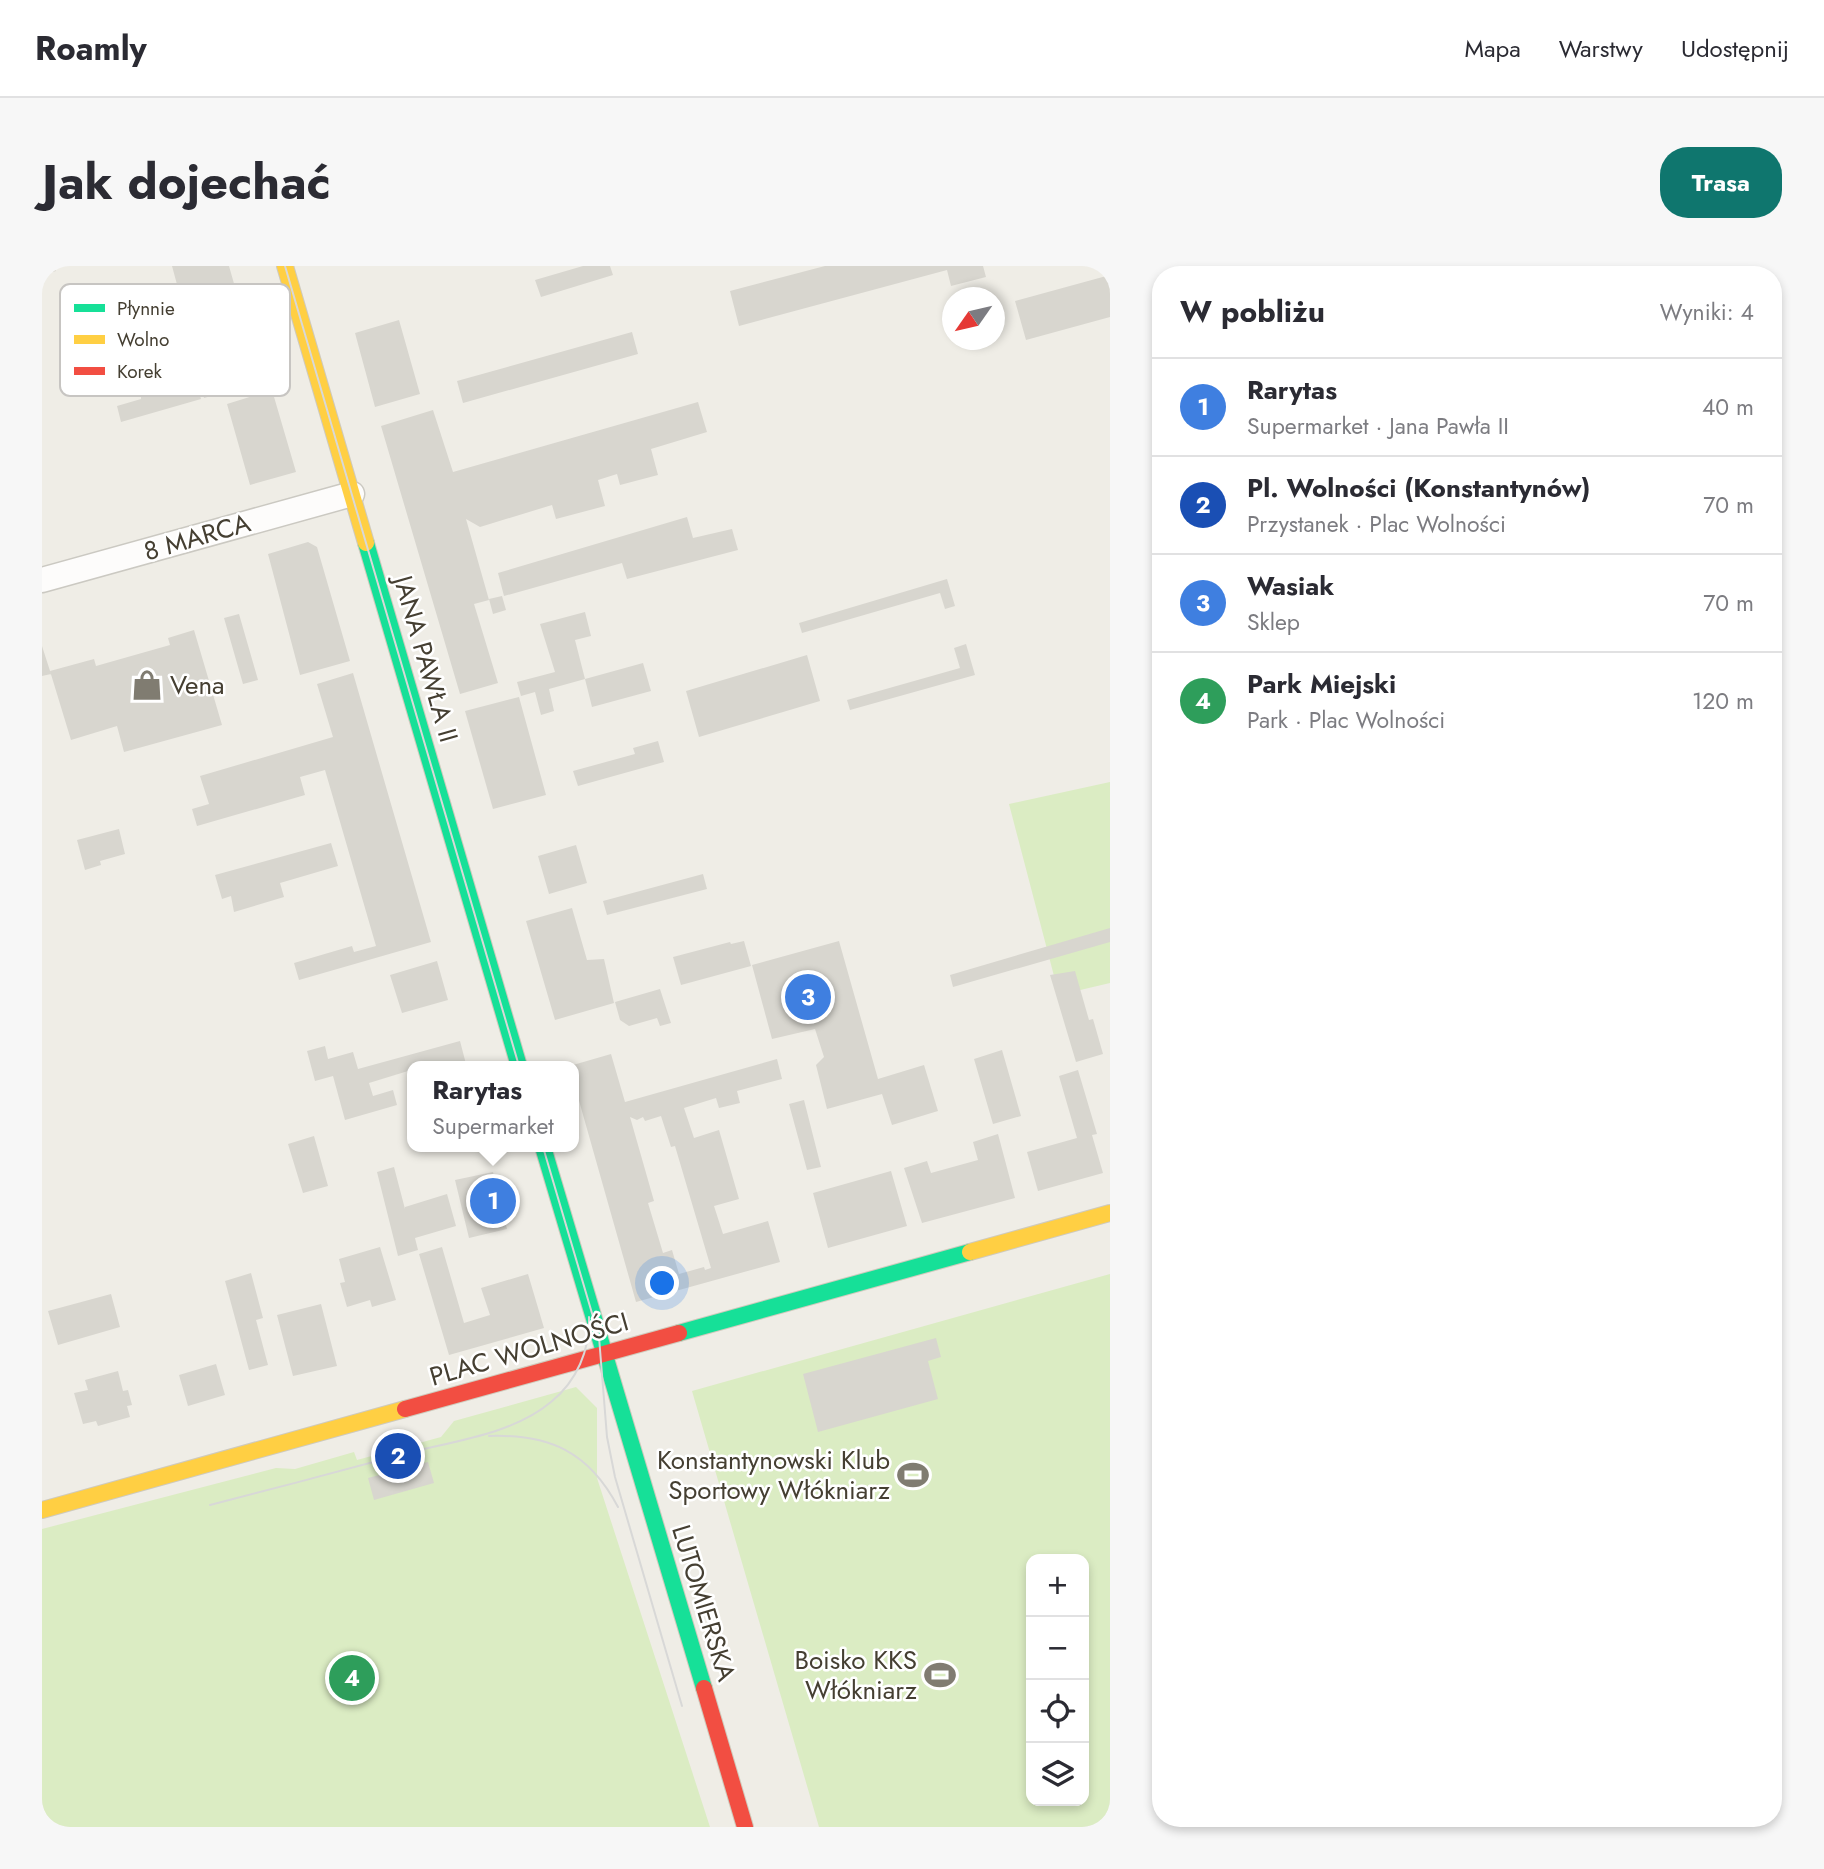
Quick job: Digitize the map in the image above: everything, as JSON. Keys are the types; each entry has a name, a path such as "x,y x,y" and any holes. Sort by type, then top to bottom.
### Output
{"main road":[{"name":"JANA PAWŁA II","path":"285,266 518,1061"},
{"path":"544,1152 604,1354"},
{"name":"PLAC WOLNOŚCI","path":"42,1510 1110,1213"},
{"name":"LUTOMIERSKA","path":"604,1354 745,1827"}],"street":[{"name":"8 MARCA","path":"42,580 352,494"}],"green space":[{"path":"1110,782 1110,983 1059,995 1009,804"},
{"name":"Konstantynowski Klub Sportowy Włókniarz","path":"1110,1274 1110,1827 819,1827 692,1391"},
{"path":"576,1387 597,1408 597,1478 710,1827 42,1827 42,1529 276,1468 295,1469 354,1452 357,1460 441,1437 454,1421"}],"building":[{"path":"42,266 54,266 56,271 42,275"},
{"path":"172,266 229,266 234,284 177,284"},
{"path":"583,266 610,266 613,275 541,297 535,280"},
{"path":"825,266 983,266 986,277 951,286 947,270 739,326 730,291"},
{"path":"1110,275 1110,317 1026,340 1015,301"},
{"path":"399,320 420,394 375,407 355,333"},
{"path":"632,332 638,354 463,403 457,381"},
{"path":"141,396 200,396 201,399 121,422 117,406 141,399"},
{"path":"253,396 274,396 296,472 250,485 227,404"},
{"path":"698,402 707,432 651,449 658,475 620,485 617,474 598,480 605,506 556,519 552,505 480,527 466,519 489,600 474,604 498,683 460,694 381,426 433,410 453,472"},
{"path":"687,517 693,538 732,529 738,550 627,579 622,563 504,596 498,573"},
{"path":"308,542 317,547 350,661 300,675 268,554"},
{"path":"947,579 955,606 945,609 940,593 802,633 799,623"},
{"path":"502,596 506,610 493,614 489,599"},
{"path":"585,612 591,636 575,640 585,679 549,689 554,711 541,715 535,692 521,696 517,682 555,672 540,624"},
{"path":"239,614 258,680 243,684 224,618"},
{"path":"194,630 222,725 124,752 117,726 71,740 50,671 94,659 96,666 170,645 168,638"},
{"path":"966,644 975,675 850,710 847,700 960,668 954,648"},
{"path":"42,646 51,674 42,676"},
{"path":"807,655 820,701 699,737 686,691"},
{"path":"643,663 651,691 592,707 585,679"},
{"path":"353,673 431,942 299,980 294,963 352,946 354,952 376,946 325,770 300,777 305,795 197,826 192,809 209,804 200,776 333,737 317,684"},
{"path":"519,697 546,795 493,809 465,711"},
{"path":"658,741 664,762 578,786 573,771 635,754 633,748"},
{"path":"119,829 125,854 100,861 101,865 85,870 77,840"},
{"path":"331,843 338,866 280,883 284,897 234,912 231,896 222,899 215,875"},
{"path":"576,845 587,883 549,894 538,856"},
{"path":"703,874 707,889 607,915 603,901"},
{"path":"572,908 587,960 604,959 614,1003 555,1020 526,921"},
{"path":"1110,928 1110,942 953,987 950,975"},
{"path":"744,941 751,966 681,985 673,957 730,942"},
{"path":"839,941 878,1079 924,1065 938,1111 892,1125 882,1094 827,1109 816,1065 824,1057 815,1029 772,1039 752,965"},
{"path":"437,961 448,1000 402,1013 390,975"},
{"path":"1075,971 1089,1020 1093,1019 1103,1054 1076,1062 1050,975"},
{"path":"660,989 671,1023 660,1026 657,1018 629,1026 620,1020 615,1002"},
{"path":"460,1041 465,1061 407,1061 407,1071 369,1083 373,1096 393,1090 397,1105 345,1120 333,1076 315,1081 307,1051 325,1046 328,1059 353,1052 358,1069"},
{"path":"1002,1050 1021,1116 993,1124 974,1059"},
{"path":"611,1054 625,1102 777,1059 782,1079 737,1091 740,1103 719,1108 716,1098 684,1108 694,1138 719,1130 739,1199 714,1206 723,1234 768,1221 780,1262 636,1302 579,1101 579,1063","holes":["661,1116 671,1147 675,1146 711,1268 705,1270 704,1267 679,1274 672,1250 663,1253 648,1203 654,1201 630,1117 637,1120 643,1117 645,1121"]},
{"path":"1078,1070 1097,1134 1092,1135 1103,1173 1038,1191 1027,1152 1077,1138 1059,1076"},
{"path":"804,1100 821,1167 807,1170 789,1104"},
{"path":"998,1134 1015,1198 922,1223 904,1168 927,1161 931,1173 978,1160 973,1142"},
{"path":"314,1136 328,1186 303,1193 288,1144"},
{"path":"394,1167 405,1209 447,1194 456,1226 415,1238 418,1250 398,1256 377,1172"},
{"path":"891,1171 907,1226 828,1248 813,1193"},
{"path":"493,1172 507,1229 469,1238 455,1180"},
{"path":"380,1247 396,1300 372,1307 370,1300 347,1307 340,1283 345,1282 339,1259"},
{"path":"442,1247 464,1323 490,1315 481,1288 528,1274 544,1328 449,1355 419,1254"},
{"path":"251,1273 263,1318 256,1320 268,1365 249,1370 225,1281"},
{"path":"111,1294 120,1327 58,1345 48,1311"},
{"path":"321,1304 337,1366 293,1376 277,1315"},
{"path":"936,1338 941,1357 928,1361 938,1399 818,1432 803,1374"},
{"path":"216,1364 225,1395 188,1406 179,1375"},
{"path":"118,1371 123,1391 128,1390 132,1405 127,1406 130,1417 98,1426 96,1421 83,1424 74,1393 88,1390 85,1380"},
{"path":"428,1462 434,1483 374,1500 368,1478"}],"tram line":[{"path":"285,266 518,1061"},
{"path":"544,1152 599,1337 607,1437 615,1477 682,1706"},
{"path":"210,1505 482,1435 519,1422 551,1402 575,1375 587,1341 589,1317"},
{"path":"489,1436 531,1439 566,1450 594,1472 618,1507"}],"traffic: fast":[{"path":"366,543 518,1061"},
{"path":"544,1152 704,1688"},
{"path":"679,1333 970,1252"}],"traffic: slow":[{"path":"285,266 366,543"},
{"path":"970,1252 1110,1213"},
{"path":"42,1510 405,1409"}],"traffic: jam":[{"path":"405,1409 679,1333"},
{"path":"704,1688 745,1827"}],"place":[{"name":"Vena","path":"147,685"},
{"name":"Wasiak","path":"808,997"},
{"name":"Rarytas","path":"493,1201"},
{"name":"Pl. Wolności (Konstantynów)","path":"398,1456"},
{"name":"Konstantynowski Klub Sportowy Włókniarz","path":"913,1475"},
{"name":"Boisko KKS Włókniarz","path":"940,1675"},
{"name":"Park Miejski","path":"352,1678"}]}
